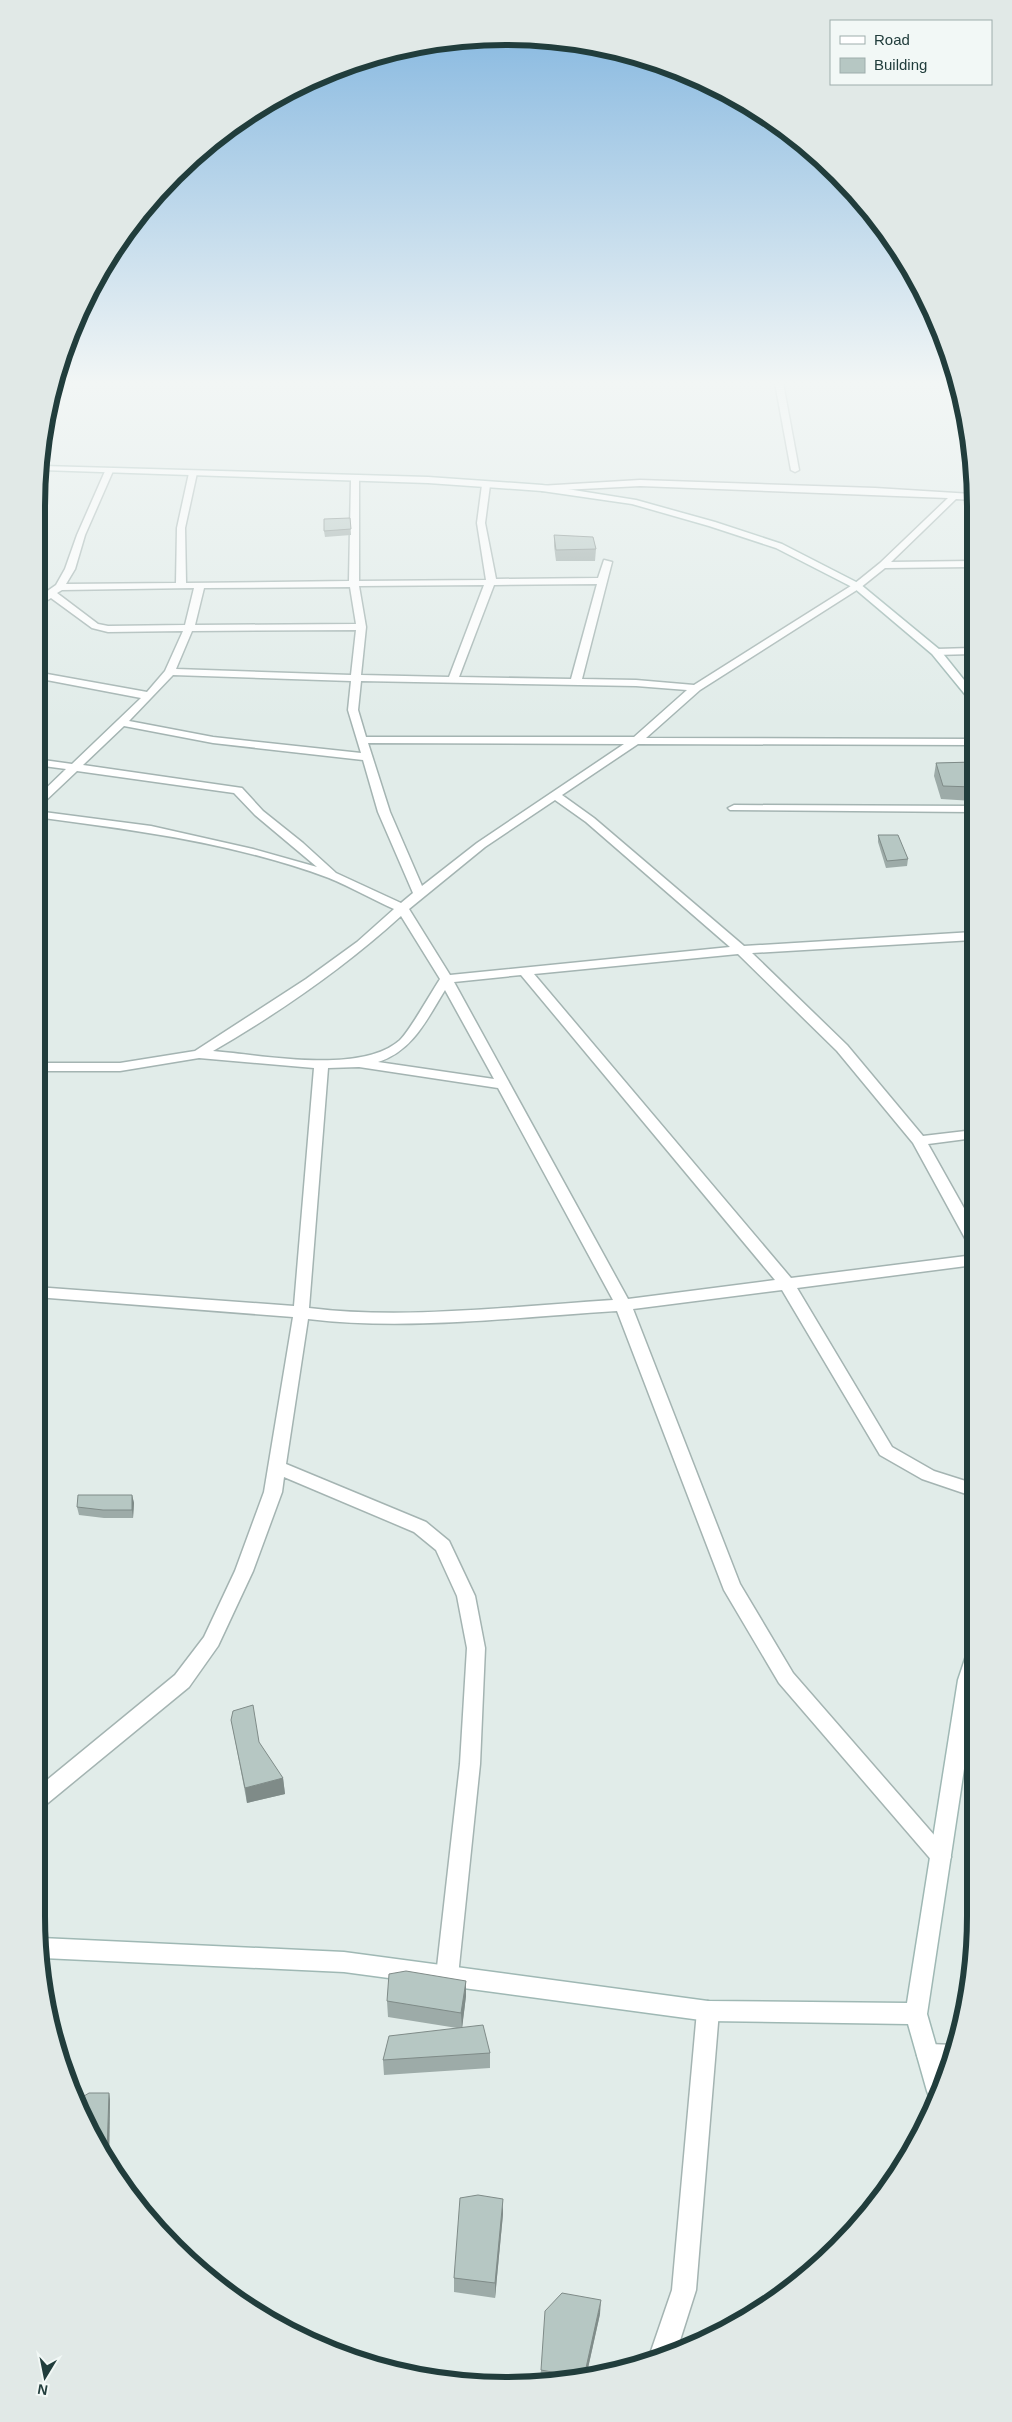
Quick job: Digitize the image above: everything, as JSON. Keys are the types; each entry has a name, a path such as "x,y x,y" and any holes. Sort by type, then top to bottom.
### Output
{"street":[{"path":"45,597 55,590 70,570 81,535 98,496"},
{"path":"180,585 182,528 188,496"},
{"path":"355,496 354,584 361,627 353,710 384,812 420,894"},
{"path":"452,681 491,580 481,523 485,496"},
{"path":"594,496 633,502 712,524 779,546 857,586 936,652 967,690"},
{"path":"954,496 967,497"},
{"path":"199,1054 310,982 361,945 402,908 481,845 637,740 696,688 857,586 883,565 954,496"},
{"path":"576,682 607,562"},
{"path":"883,565 967,564"},
{"path":"55,590 180,585 354,584 491,580 603,581"},
{"path":"45,795 149,696 170,672 189,628 200,585"},
{"path":"55,590 95,626 101,628 124,630 361,627"},
{"path":"936,652 967,652"},
{"path":"170,672 452,681 576,682 696,688"},
{"path":"45,678 149,696"},
{"path":"121,722 164,733 196,738 367,757"},
{"path":"362,740 637,740 801,743 967,742"},
{"path":"45,763 238,790 259,813 299,844 333,876"},
{"path":"556,796 590,820 741,950 842,1048 920,1141 967,1227"},
{"path":"734,808 967,809"},
{"path":"45,815 151,829 249,851 333,876 402,908 446,979 623,1305 731,1585 786,1678 941,1857"},
{"path":"446,979 741,950 967,936"},
{"path":"524,971 786,1283 886,1451 928,1475 967,1488"},
{"path":"359,1063 383,1056 405,1042 446,979"},
{"path":"45,1068 120,1067 199,1054 321,1064 359,1063 504,1085"},
{"path":"45,1794 182,1681 211,1641 244,1571 273,1492 301,1314 321,1064"},
{"path":"920,1141 967,1135"},
{"path":"45,1293 262,1308 338,1317 436,1316 623,1305 967,1261"},
{"path":"277,1467 420,1527 443,1546 466,1596 476,1648 470,1764 447,1976"},
{"path":"936,2083 916,2014 967,1687"},
{"path":"46,1948 344,1962 708,2011 916,2014"},
{"path":"665,2349 684,2290 708,2011"},
{"path":"928,2056 945,2055"}],"building":[{"path":"350,518 351,529 324,531 324,519"},
{"path":"554,535 593,537 596,549 556,550"},
{"path":"967,762 967,787 943,786 936,763"},
{"path":"878,835 898,835 908,859 887,861"},
{"path":"78,1495 132,1495 132,1510 103,1510 77,1507"},
{"path":"253,1705 259,1742 283,1778 245,1788 231,1720 233,1711"},
{"path":"406,1971 466,1981 461,2013 387,2001 389,1974"},
{"path":"483,2025 490,2053 383,2060 389,2036"},
{"path":"89,2093 109,2093 107,2146 93,2120 82,2097"},
{"path":"478,2195 503,2199 495,2283 454,2278 460,2198"},
{"path":"562,2293 601,2300 586,2370 560,2374 541,2370 545,2311"}]}
